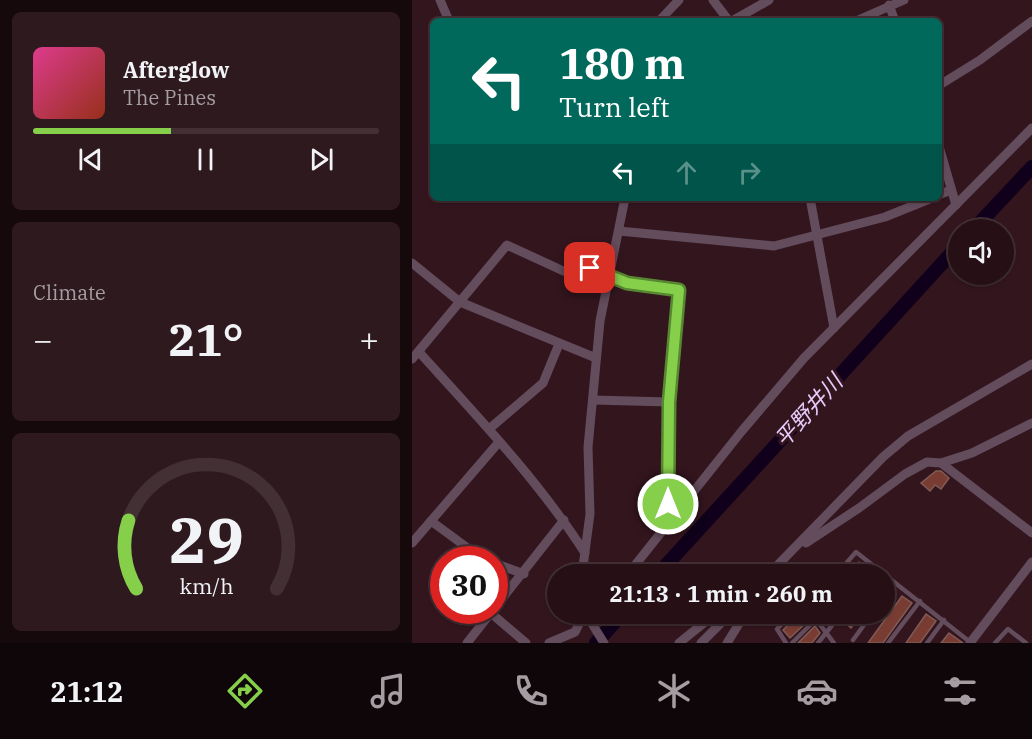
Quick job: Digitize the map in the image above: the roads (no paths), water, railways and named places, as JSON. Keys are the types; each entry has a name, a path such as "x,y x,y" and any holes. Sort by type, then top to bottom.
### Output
{"street":[{"path":"440,0 448,18"},
{"path":"663,18 679,0"},
{"path":"713,0 728,18"},
{"path":"736,18 769,0"},
{"path":"861,18 887,4 904,0"},
{"path":"887,4 894,18"},
{"path":"942,84 980,60 1032,21"},
{"path":"636,564 741,432 804,358 1032,128"},
{"path":"942,157 956,205"},
{"path":"942,193 951,190"},
{"path":"583,564 590,514 589,447 600,321 624,201"},
{"path":"811,201 834,328"},
{"path":"619,231 774,246 884,217 924,201"},
{"path":"412,360 507,245 572,275 590,268 627,283 679,290 669,402 668,525"},
{"path":"412,263 460,302 596,358"},
{"path":"489,429 543,382 559,344"},
{"path":"419,352 489,429 564,520 585,553"},
{"path":"781,562 883,457 908,436 1032,364"},
{"path":"593,400 669,402"},
{"path":"778,564 905,474 927,462 941,463 982,449 1032,423"},
{"path":"412,543 499,442"},
{"path":"941,463 1032,533"},
{"path":"508,594 564,520"},
{"path":"431,521 465,546"},
{"path":"973,642 1032,562"},
{"path":"508,568 524,574"},
{"path":"467,643 483,624"},
{"path":"504,624 526,643"},
{"path":"548,643 574,632 579,624"},
{"path":"593,624 604,643"},
{"path":"679,643 703,624"},
{"path":"701,643 720,624"},
{"path":"727,643 739,624"}],"lane":[{"path":"846,564 856,552 871,564"},
{"path":"895,583 973,642"},
{"path":"888,643 920,602"},
{"path":"927,643 944,620"},
{"path":"781,624 776,629 786,643"},
{"path":"792,643 811,624"},
{"path":"820,624 834,643"},
{"path":"818,643 833,624"},
{"path":"853,640 865,624"},
{"path":"995,643 1008,629 1026,643"}],"waterway":[{"name":"平野井川","path":"983,219 1032,167"},
{"name":"平野井川","path":"667,564 948,257"},
{"name":"平野井川","path":"596,643 613,624"}]}
